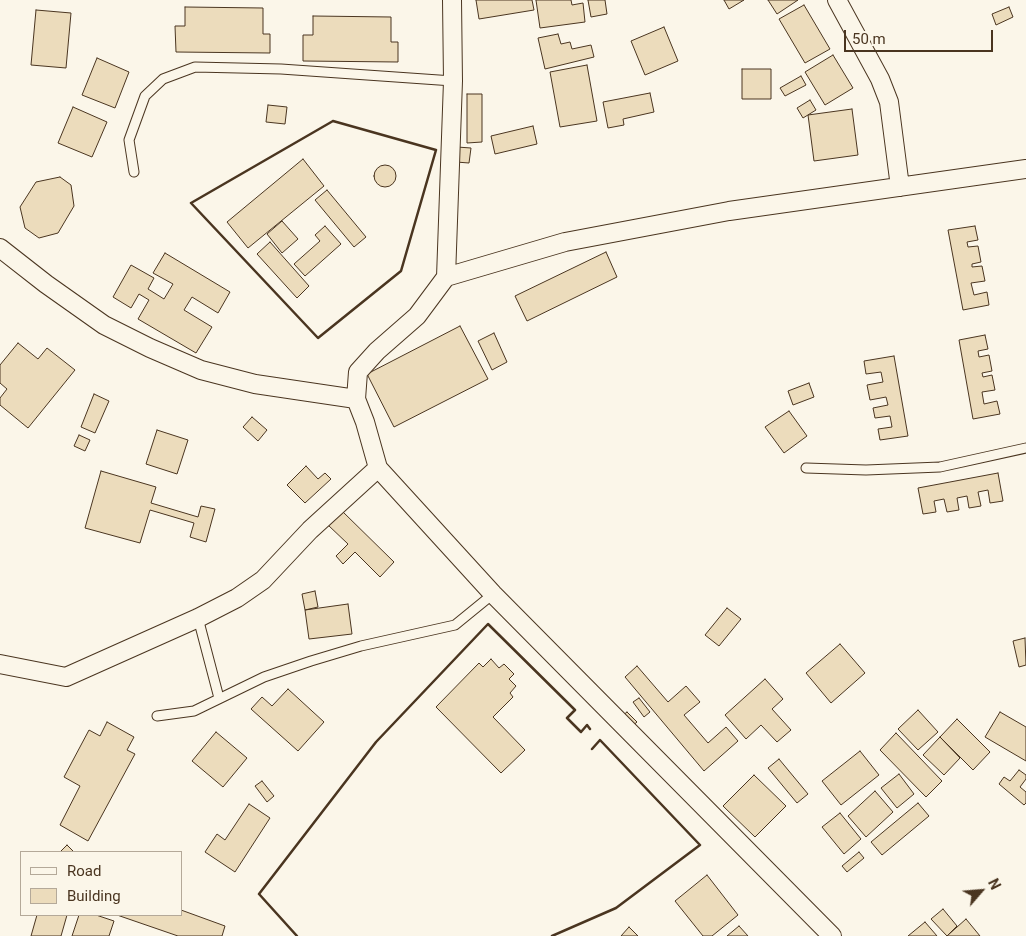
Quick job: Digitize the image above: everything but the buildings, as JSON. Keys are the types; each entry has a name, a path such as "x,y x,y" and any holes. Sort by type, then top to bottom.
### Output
{"street":[{"path":"452,0 453,81 446,277 417,316 377,351 358,372 356,399 365,422 378,468 493,594 832,936"},
{"path":"837,0 880,79 889,102 900,187"},
{"path":"446,277 565,242 729,211 1026,169"},
{"path":"0,248 46,284 104,325 150,348 201,370 255,384 356,399"},
{"path":"0,664 66,677 198,618 237,598 262,580 310,530 378,468"}],"lane":[{"path":"134,172 129,140 145,96 163,79 195,67 281,69 453,81"},
{"path":"806,468 866,470 940,467 1026,448"},
{"path":"157,716 194,711 264,677 311,661 361,646 455,625 493,594"},
{"path":"198,618 219,698"}],"wall":[{"path":"333,121 436,150 401,271 318,338 191,203 333,121"},
{"path":"297,936 259,894 376,742 488,624 575,710 567,718 581,732 587,725 590,729"},
{"path":"552,936 616,908 700,845 600,740 592,749"}]}
